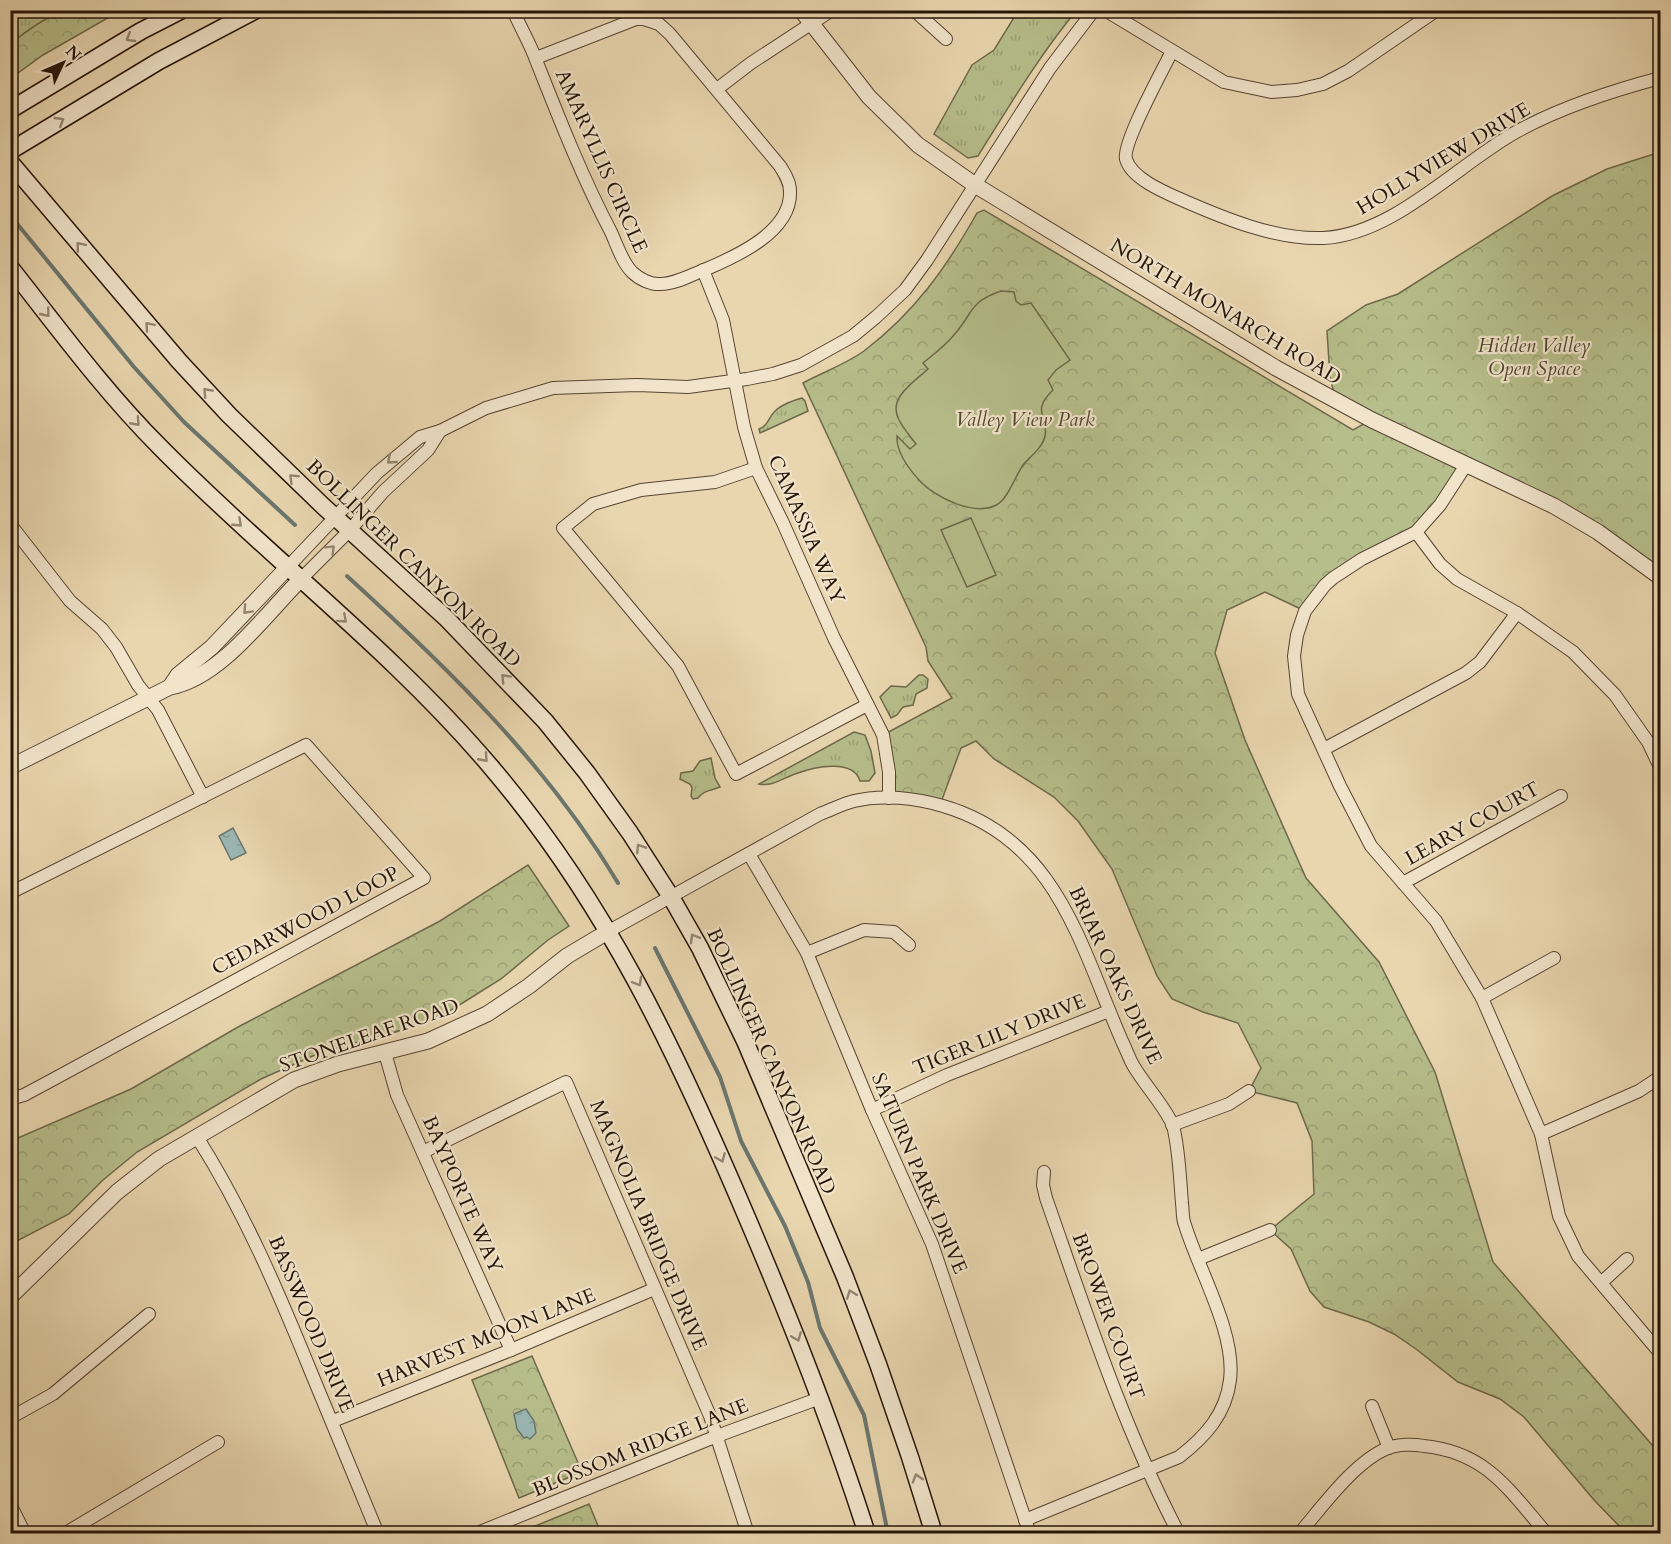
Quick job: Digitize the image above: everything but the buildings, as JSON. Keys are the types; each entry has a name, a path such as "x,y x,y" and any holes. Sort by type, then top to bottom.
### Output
{"main road":[{"path":"10,110 141,31 182,10"},
{"path":"10,151 159,61 256,10"},
{"name":"BOLLINGER CANYON ROAD","path":"10,162 200,384 244,431 446,618 544,721 587,773 630,833 700,948 745,1041 845,1277 893,1406 934,1533"},
{"path":"10,267 109,391 157,445 401,672 490,765 537,824 609,931 643,992 708,1125 820,1398 867,1533"}],"street":[{"name":"AMARYLLIS CIRCLE","path":"513,10 536,58 602,215 632,272 646,282 661,285 682,279 734,257 764,237 780,221 788,208 790,191 787,178 780,166 717,89 659,24 644,19 625,22 536,58"},
{"name":"NORTH MONARCH ROAD","path":"801,10 812,17 869,97 918,145 975,185 1276,368 1372,420 1554,506 1598,532 1660,577"},
{"path":"717,89 812,17 832,10"},
{"path":"914,10 946,39"},
{"path":"170,687 178,675 212,647 377,473 420,437 440,431 486,408 553,388 637,385 688,387 773,374 801,365 853,336 905,290 927,260 1050,68 1094,10"},
{"path":"1105,10 1224,82 1271,92 1297,90 1323,84 1348,70 1437,10"},
{"name":"HOLLYVIEW DRIVE","path":"1172,51 1152,89 1128,146 1126,159 1136,174 1161,191 1224,218 1294,236 1324,238 1359,232 1393,216 1516,132 1617,89 1660,78"},
{"name":"CAMASSIA WAY","path":"704,270 723,320 744,427 756,468 834,638 884,735 889,772 889,798"},
{"path":"10,767 170,687 184,684 218,663 250,634 350,530 383,492 428,450 440,431"},
{"path":"1466,465 1440,506 1416,532 1362,559 1333,578 1305,611 1297,635 1294,656 1298,694 1340,786 1371,846 1436,921 1482,998 1541,1134 1559,1216 1578,1256 1660,1353"},
{"path":"756,468 715,482 641,490 593,504 563,528 678,666 736,774 867,705"},
{"path":"10,524 70,601 102,629 116,647 138,685 158,711 202,797"},
{"path":"1416,532 1440,564 1457,579 1517,613 1573,652 1615,695 1648,742 1660,767"},
{"path":"1324,749 1466,673 1480,662 1517,613"},
{"name":"CEDARWOOD LOOP","path":"10,893 306,745 424,878 24,1095 10,1099"},
{"name":"LEARY COURT","path":"1403,883 1561,796"},
{"name":"BRIAR OAKS DRIVE","path":"609,931 820,814 854,801 889,798 928,802 962,812 989,825 1014,842 1052,886 1074,927 1133,1065 1172,1125 1184,1223 1228,1343 1231,1369 1228,1392 1222,1410 1210,1428 1179,1457 1025,1520"},
{"name":"SATURN PARK DRIVE","path":"749,854 807,953 872,1110 932,1244 1030,1533"},
{"path":"807,953 864,930 894,932 909,945"},
{"name":"STONELEAF ROAD","path":"10,1297 117,1192 151,1164 294,1080 338,1064 428,1041 487,1014 529,986 567,956 609,931"},
{"path":"1482,998 1554,958"},
{"name":"TIGER LILY DRIVE","path":"872,1110 947,1075 1109,1011"},
{"name":"BAYPORTE WAY","path":"385,1053 397,1095 511,1350"},
{"path":"1541,1134 1639,1091 1660,1077"},
{"name":"MAGNOLIA BRIDGE DRIVE","path":"423,1152 566,1082 710,1416 748,1533"},
{"path":"1172,1125 1229,1104 1248,1091"},
{"name":"BASSWOOD DRIVE","path":"197,1137 231,1192 262,1256 378,1533"},
{"name":"BROWER COURT","path":"1044,1172 1043,1185 1046,1198 1107,1372 1147,1470 1179,1533"},
{"path":"1198,1259 1270,1230"},
{"path":"1602,1282 1627,1259"},
{"name":"HARVEST MOON LANE","path":"333,1421 511,1350 654,1289"},
{"path":"10,1418 53,1394 149,1314"},
{"name":"BLOSSOM RIDGE LANE","path":"475,1533 820,1398"},
{"path":"1372,1406 1389,1448"},
{"path":"64,1533 218,1442"},
{"path":"1299,1533 1349,1476 1389,1448 1415,1445 1441,1447 1463,1454 1483,1465 1499,1478 1547,1533"},
{"path":"10,1504 25,1533"}],"green space":[{"path":"25,11 68,11 45,20 11,43 10,23"},
{"path":"68,11 120,11 43,55 11,78 11,43 45,20"},
{"path":"1018,11 1076,11 1037,63 978,156 968,158 934,134 972,65 994,50"},
{"name":"Hidden Valley Open Space","path":"1660,152 1660,577 1641,561 1466,466 1416,532 1362,559 1305,611 1265,592 1227,610 1215,653 1245,740 1306,878 1379,962 1435,1072 1493,1262 1660,1454 1660,1533 1626,1533 1594,1500 1524,1417 1500,1399 1458,1382 1394,1334 1369,1322 1324,1307 1310,1291 1291,1249 1270,1230 1314,1194 1312,1141 1297,1103 1249,1091 1261,1068 1238,1023 1172,999 1157,976 1112,869 1078,821 1054,797 994,759 976,741 961,748 940,805 889,798 883,735 952,698 928,661 926,647 803,383 857,356 899,321 941,271 977,213 984,210 1353,430 1371,420 1336,400 1330,378 1327,331 1366,305 1398,294 1552,196 1607,169"},
{"name":"Valley View Park","path":"1001,291 1014,292 1016,301 1021,305 1031,303 1070,360 1056,370 1048,380 1053,390 1041,409 1046,429 1042,444 1023,465 1002,501 989,508 978,509 945,499 926,486 911,471 901,454 897,436 910,449 916,444 899,420 896,405 904,391 928,369 923,363 951,339 973,308 983,299"},
{"path":"802,398 808,411 760,433 759,429 778,409"},
{"path":"971,518 996,575 967,587 941,530"},
{"path":"919,675 928,679 927,688 916,694 913,705 903,707 897,715 891,718 880,697 891,686 906,687"},
{"path":"854,732 865,735 871,751 875,773 869,781 860,781 850,769 832,766 803,771 773,783 759,784"},
{"path":"711,758 715,778 720,787 693,799 692,788 690,784 680,779 681,773 693,771 700,761"},
{"path":"528,865 569,926 548,940 501,979 453,1009 427,1021 390,1034 324,1051 261,1079 137,1152 103,1180 69,1214 11,1244 11,1141 131,1089 238,1027 440,921"},
{"path":"532,1356 582,1472 519,1498 472,1380"},
{"path":"589,1504 601,1533 530,1533 528,1529"}],"water":[{"path":"233,828 246,853 231,860 219,836"},
{"path":"526,1409 534,1421 536,1433 530,1439 524,1438 517,1429 514,1414"}],"waterway":[{"path":"10,215 134,367 184,422 295,525"},
{"path":"347,576 459,683 528,758 590,839 618,883"},
{"path":"655,948 720,1077 741,1141 785,1226 808,1282 820,1328 864,1415 888,1534"}]}
